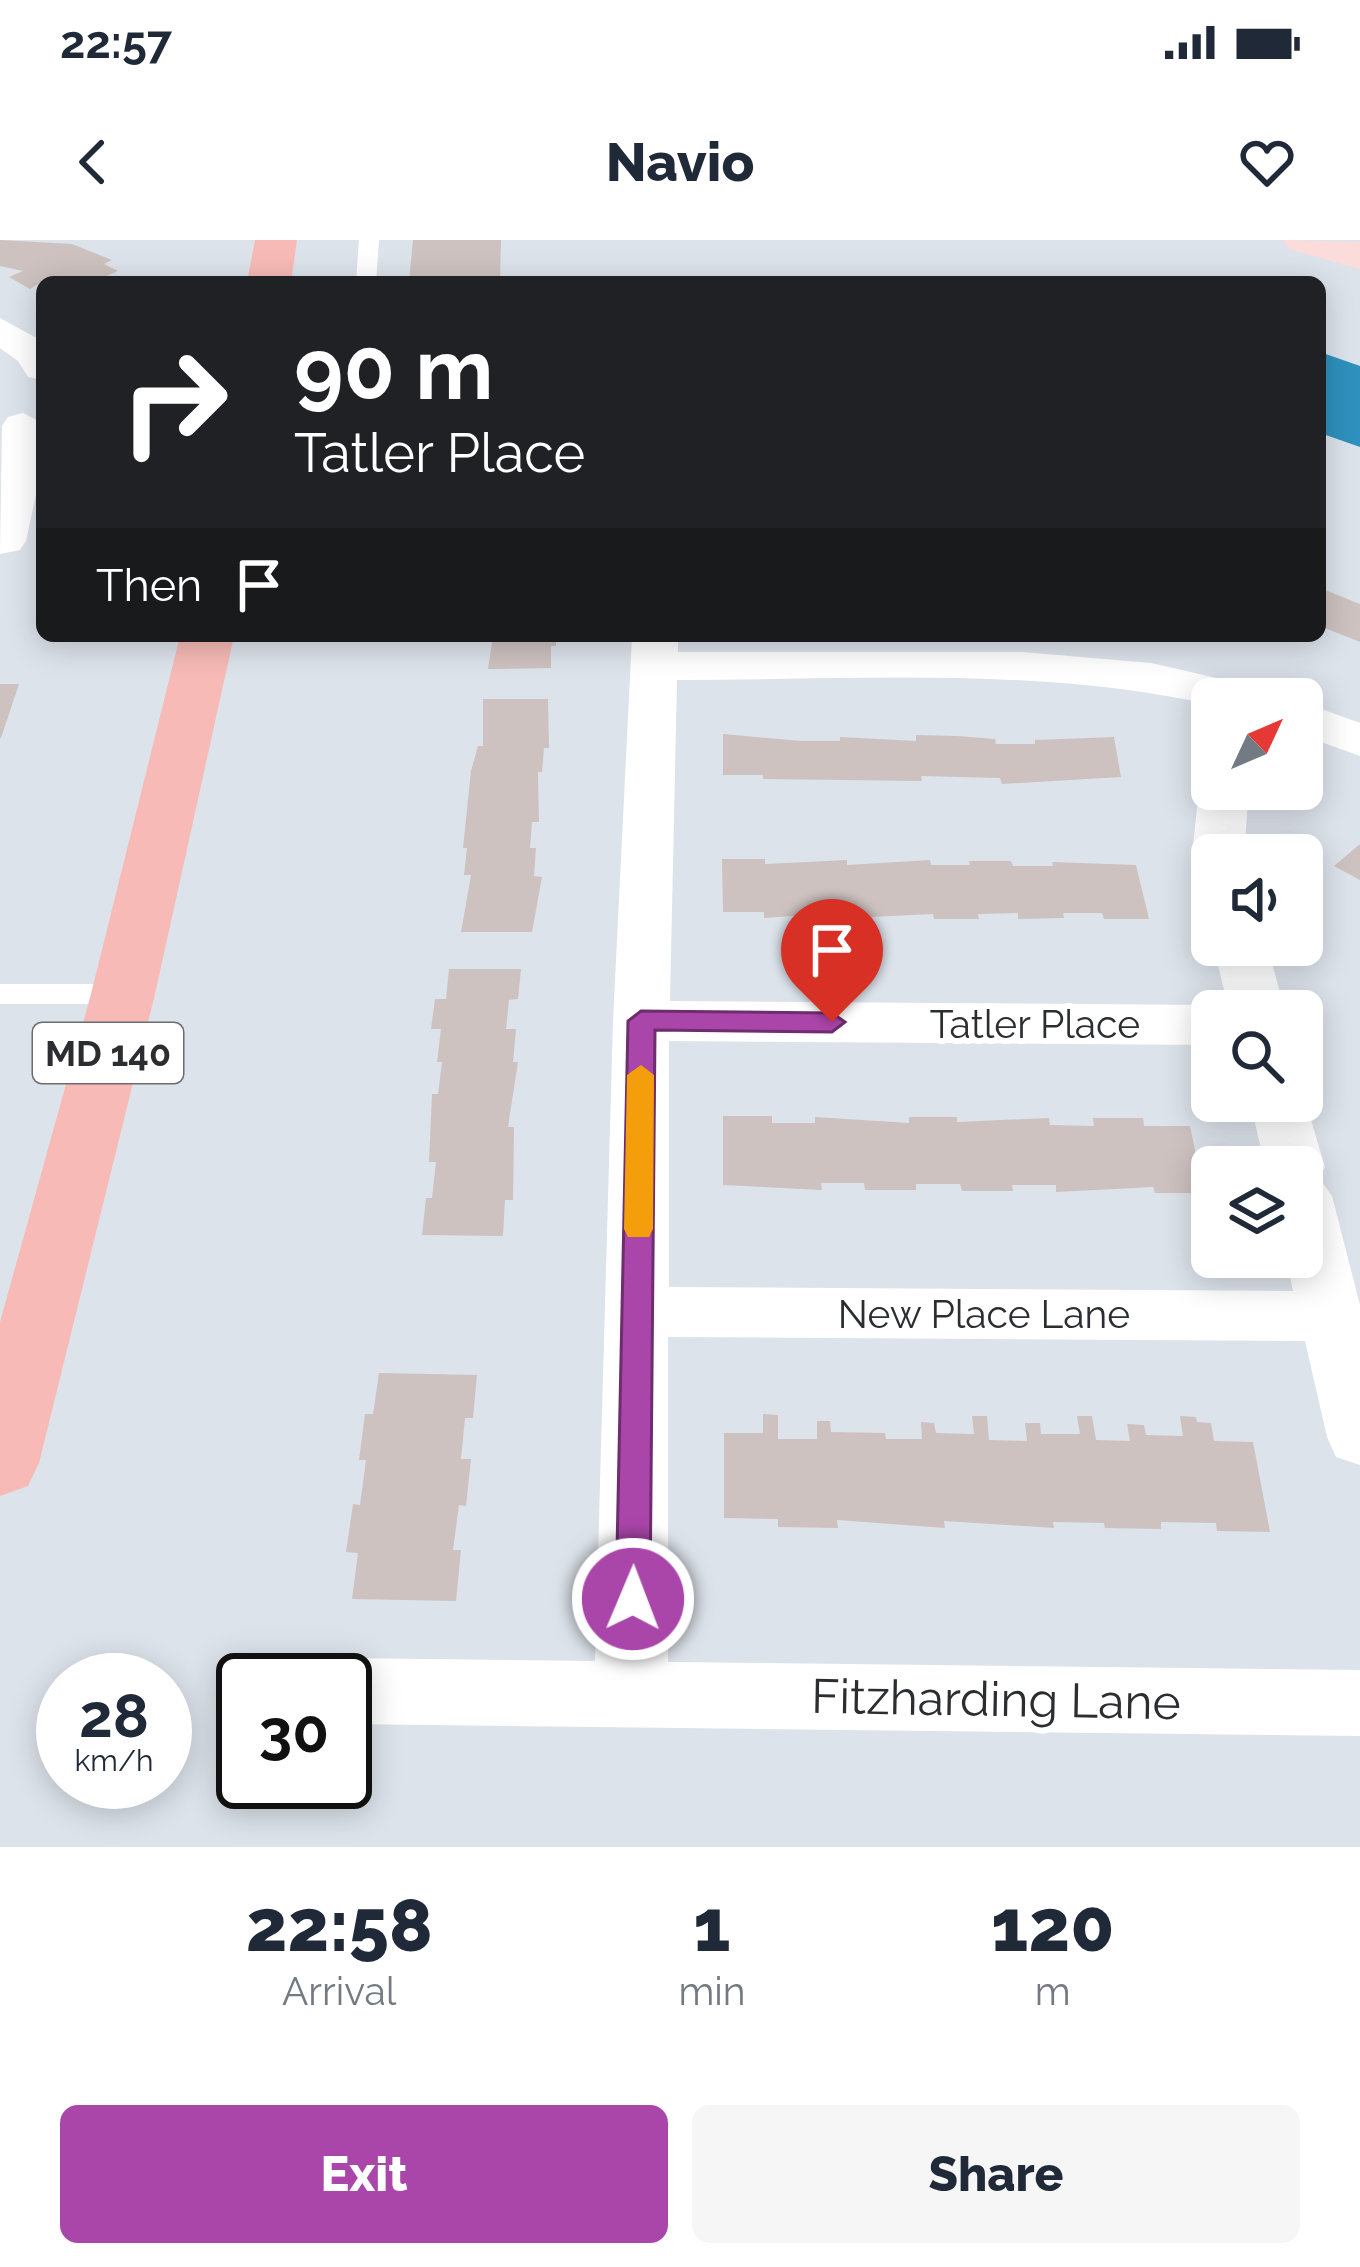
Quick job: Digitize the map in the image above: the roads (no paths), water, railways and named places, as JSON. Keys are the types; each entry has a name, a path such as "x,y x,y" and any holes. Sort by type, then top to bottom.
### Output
{"main road":[{"path":"270,276 276,240"},
{"path":"1304,240 1360,256"},
{"name":"MD 140","path":"0,1463 19,1326 123,994 206,642"}],"street":[{"path":"0,330 36,356"},
{"path":"0,542 4,542 23,456 22,421"},
{"path":"631,1694 641,1021 655,651 1022,666 1151,677 1191,686"},
{"path":"1323,726 1360,741"},
{"name":"Tatler Place","path":"641,1021 1191,1025"},
{"path":"1322,1278 1360,1437"},
{"name":"New Place Lane","path":"637,1312 1331,1316"},
{"name":"Fitzharding Lane","path":"372,1691 1360,1703"}],"lane":[{"path":"366,276 369,240"},
{"path":"0,994 123,994"}],"water":[{"path":"1326,354 1360,366 1360,447 1326,435"}]}
